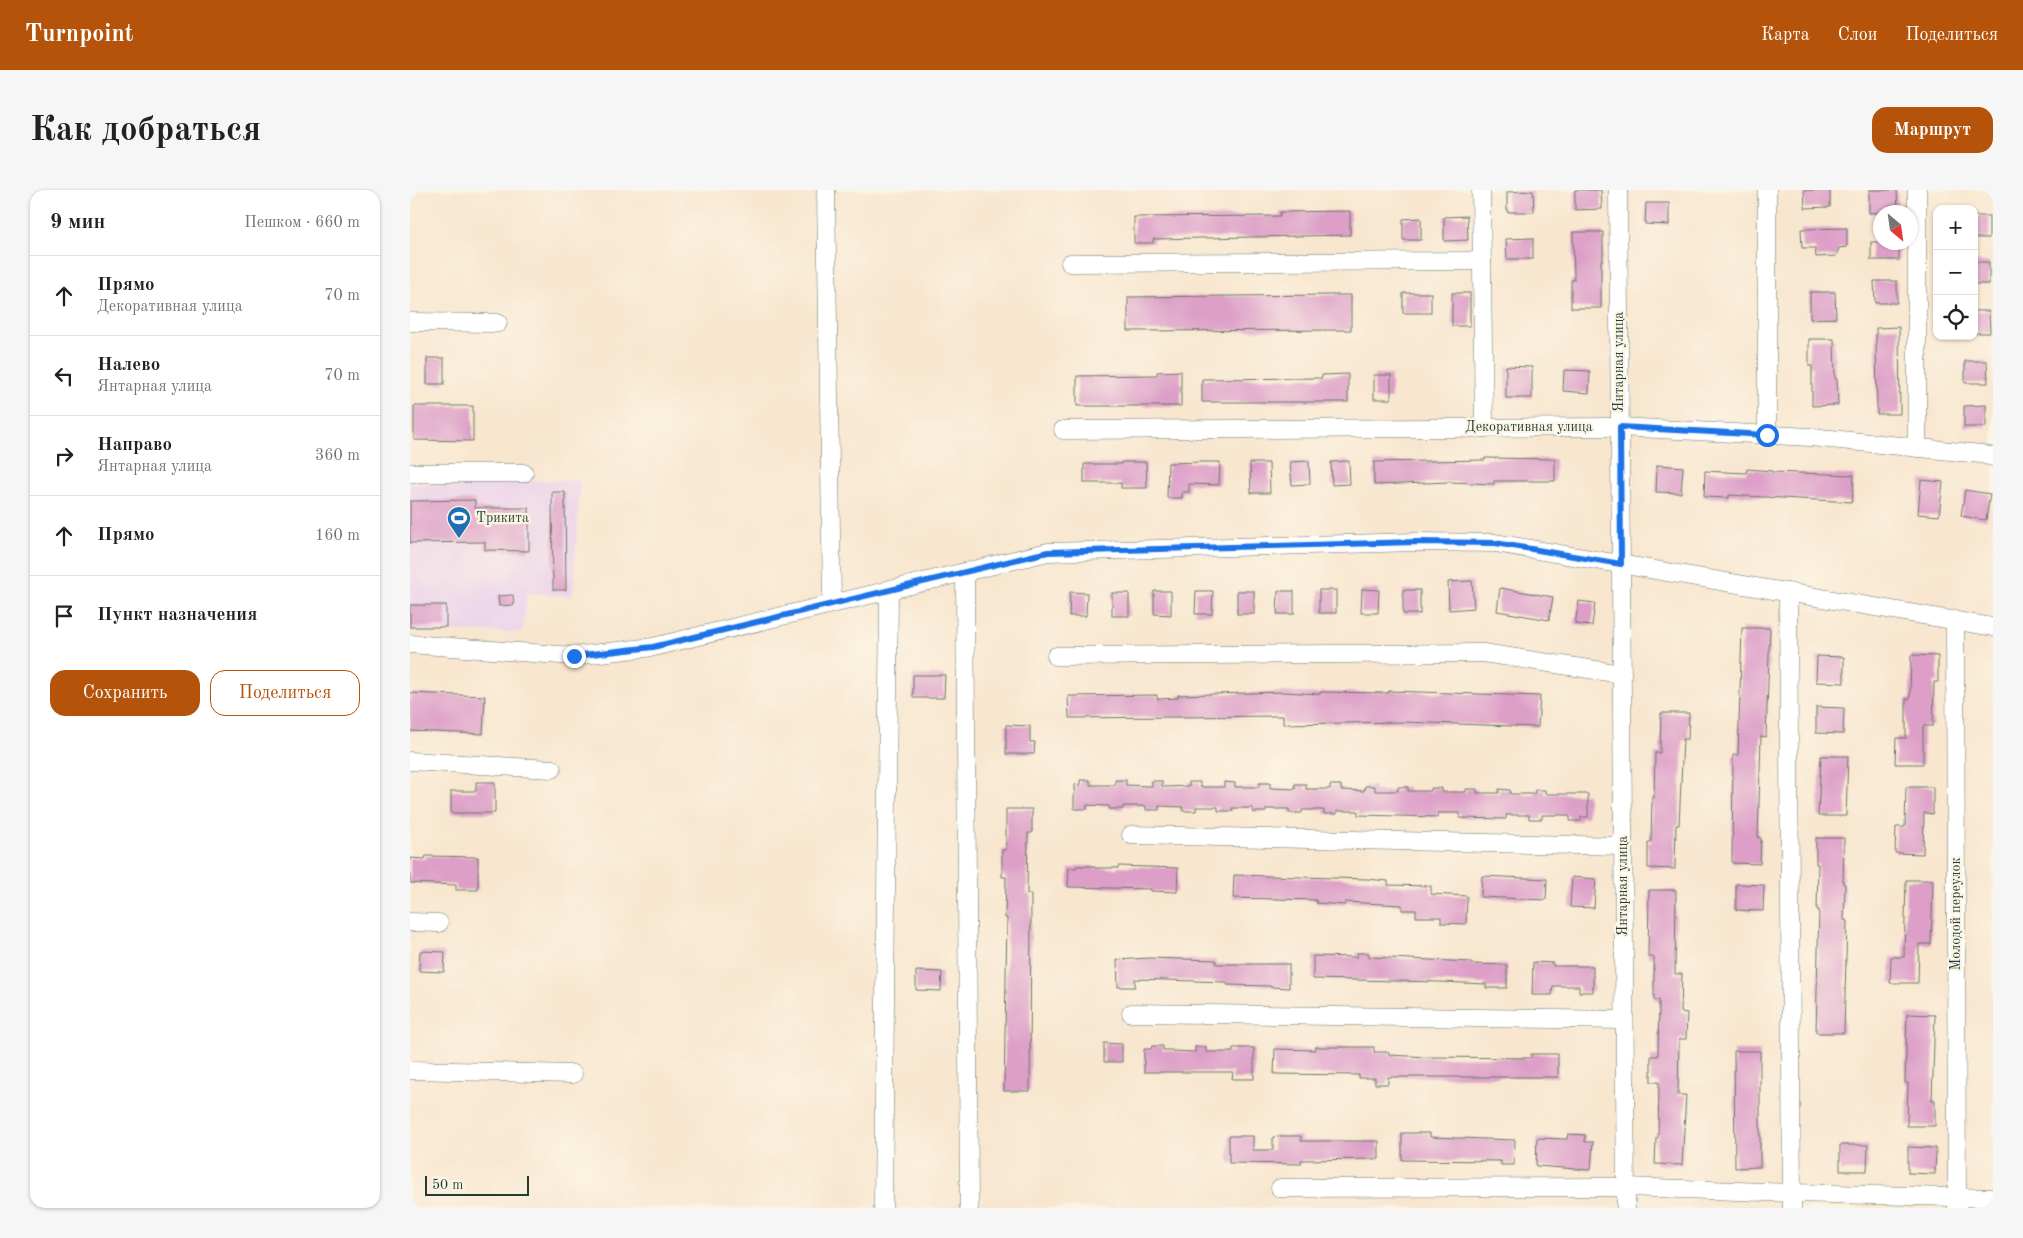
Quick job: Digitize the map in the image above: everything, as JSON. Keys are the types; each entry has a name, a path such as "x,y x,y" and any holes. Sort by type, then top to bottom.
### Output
{"street":[{"path":"826,190 832,604"},
{"path":"1481,190 1484,428"},
{"name":"Янтарная улица","path":"1618,190 1626,1208"},
{"path":"1767,190 1767,435"},
{"path":"1917,448 1918,190"},
{"path":"1070,263 1482,261"},
{"path":"410,322 498,323"},
{"name":"Декоративная улица","path":"1063,430 1620,427 1810,437 1993,457"},
{"path":"410,472 524,473"},
{"path":"410,644 574,656 653,647 1048,552 1416,542 1495,543 1993,627"},
{"path":"965,572 969,1208"},
{"path":"883,1208 889,589"},
{"path":"1788,592 1792,1201"},
{"name":"Молодой переулок","path":"1955,620 1956,1203"},
{"path":"1056,656 1483,653 1622,674"},
{"path":"410,761 552,769"},
{"path":"1131,835 1623,846"},
{"path":"410,922 439,923"},
{"path":"1132,1013 1624,1020"},
{"path":"410,1070 573,1074"},
{"path":"1280,1188 1626,1187 1792,1201 1956,1203 1993,1198"}],"shaded area":[{"path":"580,480 573,596 527,593 523,632 410,631 410,484"}],"building":[{"path":"1575,190 1601,190 1602,209 1575,210"},
{"path":"1804,190 1830,190 1830,207 1805,208"},
{"path":"1869,190 1897,190 1898,205 1873,205 1873,213 1869,213"},
{"path":"1533,191 1534,212 1507,212 1507,192"},
{"path":"1646,203 1669,203 1669,225 1645,224"},
{"path":"1350,211 1350,235 1153,239 1153,243 1134,243 1134,217 1280,216 1280,212"},
{"path":"1467,216 1468,240 1444,241 1444,217"},
{"path":"1978,216 1989,216 1989,238 1978,238"},
{"path":"1421,218 1421,240 1403,240 1403,219"},
{"path":"1847,228 1847,247 1839,248 1836,256 1816,257 1815,248 1802,248 1801,229"},
{"path":"1573,232 1603,232 1601,308 1571,308 1571,280 1574,280"},
{"path":"1533,238 1533,259 1507,259 1506,239"},
{"path":"1871,242 1873,242 1873,250 1899,250 1899,260 1871,260"},
{"path":"1978,262 1989,262 1989,284 1978,284"},
{"path":"1874,281 1897,281 1897,303 1875,303"},
{"path":"1810,292 1835,292 1836,318 1810,319"},
{"path":"1403,293 1431,293 1431,313 1403,313"},
{"path":"1452,293 1470,293 1470,326 1452,326"},
{"path":"1351,295 1351,330 1128,331 1128,297"},
{"path":"1978,311 1989,311 1990,333 1978,333"},
{"path":"1899,327 1900,414 1877,414 1876,328"},
{"path":"1809,339 1834,339 1838,405 1812,406 1812,366 1809,366"},
{"path":"427,358 444,358 444,384 427,384"},
{"path":"1965,361 1987,361 1988,383 1965,383"},
{"path":"1506,366 1532,367 1532,398 1506,398"},
{"path":"1564,370 1590,371 1589,393 1563,391"},
{"path":"1181,371 1181,406 1077,406 1077,376 1157,375 1157,372"},
{"path":"1348,374 1348,402 1202,402 1202,379 1322,378 1322,375"},
{"path":"1374,375 1391,375 1391,399 1374,399"},
{"path":"1986,405 1986,427 1964,427 1964,406"},
{"path":"414,406 473,406 473,441 414,440"},
{"path":"1485,458 1555,459 1555,481 1494,481 1494,484 1450,482 1374,485 1374,462 1485,460"},
{"path":"1309,461 1310,484 1292,485 1290,462"},
{"path":"1349,461 1350,484 1332,485 1331,462"},
{"path":"1121,462 1146,462 1147,488 1121,488 1121,483 1084,483 1084,464 1121,464"},
{"path":"1220,462 1219,485 1189,484 1189,492 1182,492 1182,498 1167,498 1168,463"},
{"path":"1250,463 1269,463 1270,493 1251,493"},
{"path":"1657,465 1683,467 1681,493 1656,492"},
{"path":"1747,469 1772,472 1854,475 1852,502 1729,495 1729,498 1704,497 1705,471 1746,473"},
{"path":"1921,480 1943,482 1939,516 1918,514"},
{"path":"1965,490 1990,494 1986,520 1961,516"},
{"path":"552,492 565,492 566,590 553,590"},
{"path":"475,500 475,508 529,508 529,551 485,550 485,542 410,543 410,501"},
{"path":"1472,581 1474,608 1449,610 1448,582"},
{"path":"1500,588 1553,597 1549,620 1497,611"},
{"path":"1362,589 1379,590 1378,613 1361,613"},
{"path":"1319,590 1336,590 1336,613 1319,613"},
{"path":"1403,590 1420,590 1420,614 1403,614"},
{"path":"1154,591 1171,591 1171,615 1154,614"},
{"path":"1196,591 1213,591 1212,614 1195,614"},
{"path":"1237,591 1254,591 1254,614 1237,614"},
{"path":"1278,591 1294,591 1294,614 1277,614"},
{"path":"1070,592 1087,593 1086,616 1069,616"},
{"path":"1112,593 1129,593 1129,616 1112,616"},
{"path":"513,595 514,605 499,606 498,596"},
{"path":"1579,601 1595,603 1592,626 1575,624"},
{"path":"410,605 446,605 446,627 410,627"},
{"path":"1742,628 1770,628 1766,737 1761,736 1758,838 1761,838 1760,864 1732,863 1733,755 1738,755"},
{"path":"1911,655 1938,656 1938,682 1934,682 1933,726 1923,726 1923,764 1895,764 1896,738 1906,738 1906,699 1910,699"},
{"path":"1817,656 1844,657 1844,683 1816,682"},
{"path":"913,675 945,675 944,698 913,698"},
{"path":"1389,691 1540,696 1538,727 1403,722 1283,724 1283,716 1069,718 1068,696 1157,695 1157,699 1178,698 1178,695 1284,692 1320,694 1320,692 1388,693"},
{"path":"410,693 485,696 483,734 410,731"},
{"path":"1816,707 1844,708 1843,734 1816,733"},
{"path":"1661,713 1689,713 1688,739 1683,739 1679,825 1676,825 1675,869 1648,868 1648,842 1651,842 1652,798 1654,798 1655,753 1660,753"},
{"path":"1006,725 1030,726 1030,742 1035,742 1034,754 1006,754"},
{"path":"1821,756 1848,756 1846,816 1818,816"},
{"path":"1080,780 1090,780 1090,785 1115,785 1115,780 1126,780 1126,785 1147,786 1152,786 1152,781 1162,781 1162,786 1166,787 1189,786 1189,782 1200,782 1200,786 1203,787 1224,787 1224,782 1235,783 1235,787 1259,787 1259,783 1270,783 1270,788 1295,789 1295,784 1306,784 1306,789 1330,789 1330,785 1341,785 1341,790 1364,791 1365,786 1375,786 1375,791 1398,791 1398,787 1408,787 1408,791 1431,791 1431,788 1442,788 1442,792 1466,792 1466,789 1477,789 1477,793 1499,793 1499,789 1510,790 1510,794 1534,794 1535,790 1545,790 1545,794 1588,794 1588,817 1581,817 1581,821 1570,821 1570,817 1566,815 1542,815 1542,819 1529,819 1529,815 1506,815 1506,819 1460,818 1460,813 1438,813 1438,817 1358,815 1358,811 1337,811 1337,814 1324,814 1324,810 1302,810 1302,813 1289,813 1289,809 1266,809 1266,812 1253,812 1253,808 1232,808 1232,811 1218,811 1218,807 1196,807 1196,811 1183,811 1183,807 1159,806 1159,810 1146,810 1146,806 1123,806 1123,809 1109,809 1109,806 1087,805 1087,809 1074,809 1075,784 1080,785"},
{"path":"476,782 495,782 495,813 451,813 451,791 476,791"},
{"path":"1906,787 1933,787 1933,814 1924,813 1923,854 1895,853 1896,827 1905,827"},
{"path":"1006,809 1032,809 1032,833 1028,833 1027,894 1031,894 1030,1091 1004,1091 1007,918 1005,918 1006,877 1002,877 1002,850 1006,850"},
{"path":"1816,838 1844,838 1844,920 1847,921 1844,1033 1816,1033 1819,910 1817,910 1818,864 1816,864"},
{"path":"426,856 478,857 478,890 456,890 456,885 410,883 410,858 425,859"},
{"path":"1077,866 1094,866 1094,868 1118,868 1118,866 1178,868 1177,892 1151,891 1151,889 1068,887 1069,868 1076,868"},
{"path":"1234,875 1367,879 1388,881 1388,885 1431,886 1431,894 1467,896 1466,924 1441,923 1441,917 1416,917 1416,910 1402,910 1402,905 1345,902 1345,905 1316,903 1316,900 1233,898"},
{"path":"1482,876 1547,879 1546,900 1481,897"},
{"path":"1572,877 1596,879 1594,908 1570,907"},
{"path":"1906,880 1933,880 1931,944 1919,944 1918,983 1890,983 1891,957 1904,957"},
{"path":"1736,884 1764,885 1763,911 1736,910"},
{"path":"1649,890 1676,890 1675,974 1682,974 1681,1012 1687,1013 1686,1039 1679,1039 1678,1095 1686,1095 1682,1165 1655,1164 1656,1138 1658,1138 1659,1082 1651,1082 1651,1056 1658,1056 1659,1000 1654,1000 1654,957 1648,957"},
{"path":"420,951 445,952 444,972 419,971"},
{"path":"1357,953 1369,953 1369,957 1507,965 1507,988 1486,988 1486,984 1313,979 1313,956 1357,957"},
{"path":"1149,958 1216,960 1216,964 1289,964 1289,988 1227,985 1227,982 1135,979 1135,987 1118,987 1117,960"},
{"path":"1533,962 1553,963 1553,966 1593,966 1593,992 1579,992 1579,986 1553,986 1552,995 1532,995"},
{"path":"916,971 942,972 941,991 916,990"},
{"path":"1907,1014 1935,1015 1932,1100 1935,1100 1935,1126 1907,1126 1908,1083 1905,1083"},
{"path":"1104,1043 1122,1044 1122,1062 1104,1062"},
{"path":"1152,1046 1163,1046 1163,1050 1195,1052 1195,1047 1206,1047 1206,1052 1233,1052 1233,1048 1254,1048 1254,1079 1232,1079 1233,1072 1144,1072 1144,1049 1151,1049"},
{"path":"1315,1047 1374,1047 1374,1052 1389,1052 1389,1055 1430,1057 1531,1058 1531,1054 1558,1054 1558,1077 1388,1077 1388,1084 1375,1084 1375,1078 1359,1078 1359,1075 1274,1074 1275,1049 1315,1050"},
{"path":"1734,1051 1760,1051 1760,1167 1735,1168"},
{"path":"1402,1133 1430,1133 1430,1137 1515,1140 1514,1165 1501,1165 1501,1161 1402,1160"},
{"path":"1568,1134 1585,1135 1585,1142 1593,1142 1591,1170 1536,1166 1537,1138 1567,1139"},
{"path":"1229,1136 1253,1136 1253,1150 1273,1150 1273,1137 1278,1136 1301,1136 1301,1141 1379,1141 1379,1159 1301,1160 1301,1164 1229,1163"},
{"path":"1840,1145 1868,1145 1867,1171 1840,1171"},
{"path":"1908,1147 1936,1148 1935,1174 1908,1173"}],"place":[{"name":"Трикита","path":"459,539"}],"route":[{"path":"574,656 653,647 1048,552 1416,542 1495,543 1621,564 1620,427 1767,435"}]}
